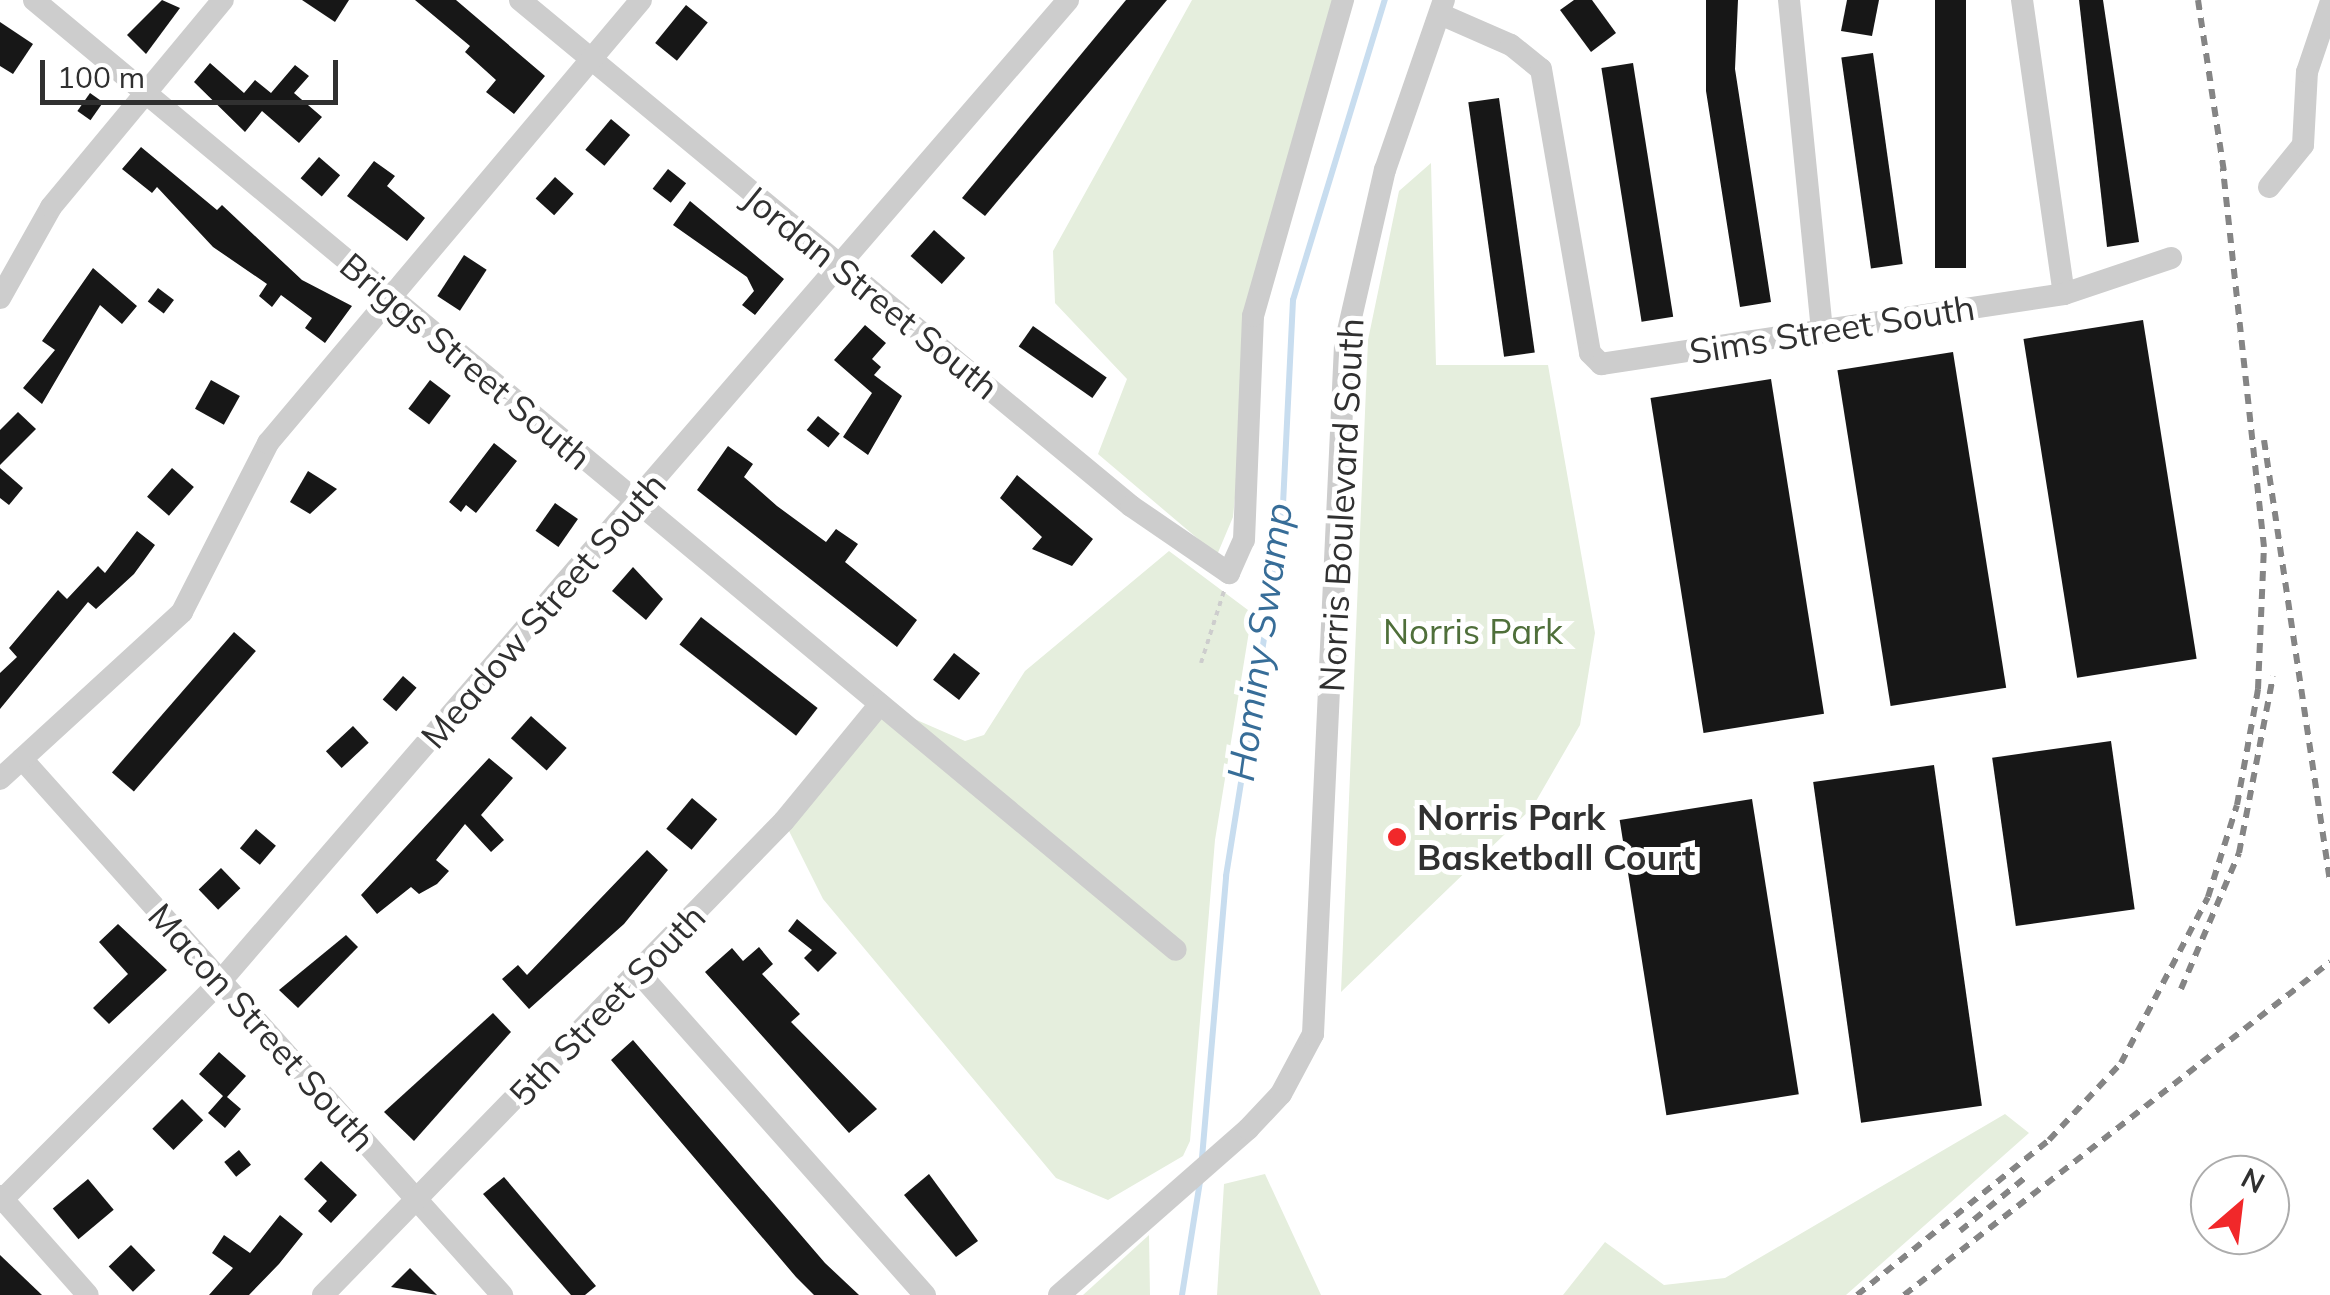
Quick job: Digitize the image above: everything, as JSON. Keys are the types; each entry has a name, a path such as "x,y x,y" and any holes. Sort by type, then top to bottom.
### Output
{"street":[{"name":"Briggs Street South","path":"34,0 1176,950"},
{"path":"0,298 51,207 222,0"},
{"name":"Jordan Street South","path":"520,0 1131,506 1230,573"},
{"path":"0,779 182,612 268,442 641,0"},
{"name":"Meadow Street South","path":"1,1199 219,983 1068,0"},
{"path":"1230,573 1244,540 1253,316 1343,0"},
{"path":"1789,0 1822,332"},
{"path":"2022,0 2064,294"},
{"path":"2269,187 2304,145 2306,72 2330,4"},
{"name":"Sims Street South","path":"1442,7 1511,45 1541,70 1590,353 1601,364 2064,294 2171,258"},
{"name":"Norris Boulevard South","path":"1059,1295 1248,1129 1281,1094 1315,1024 1345,344 1386,170 1442,7"},
{"name":"5th Street South","path":"322,1295 639,973 880,704"},
{"name":"Macon Street South","path":"22,759 502,1295"},
{"path":"639,973 925,1295"},
{"path":"1,1199 88,1295"}],"path":[{"path":"1201,663 1230,573"}],"green space":[{"path":"1192,0 1343,0 1252,328 1233,517 1217,555 1098,454 1127,379 1055,303 1053,251"},
{"name":"Norris Park","path":"1431,163 1436,365 1548,365 1595,633 1580,725 1532,808 1341,992 1368,340 1399,191"},
{"path":"1169,551 1252,613 1215,840 1190,1141 1183,1156 1108,1200 1056,1178 823,899 784,821 880,704 965,741 984,735 1025,671"},
{"path":"2005,1114 2029,1133 1846,1295 1563,1295 1605,1242 1664,1285 1725,1278"},
{"path":"1265,1174 1321,1295 1217,1295 1224,1184"},
{"path":"1149,1235 1150,1295 1083,1295"}],"building":[{"path":"162,0 180,8 146,54 127,35"},
{"path":"302,0 349,0 335,22"},
{"path":"415,0 456,0 545,76 514,114 486,92 496,80 465,52 470,46"},
{"path":"1126,0 1167,0 985,216 962,198"},
{"path":"1574,0 1592,0 1616,33 1591,52 1560,10"},
{"path":"1706,0 1738,0 1735,69 1771,302 1740,307 1706,91"},
{"path":"1847,0 1879,0 1872,36 1841,31"},
{"path":"1935,0 1966,0 1966,268 1935,268"},
{"path":"2079,0 2103,0 2139,242 2107,247"},
{"path":"686,5 708,23 677,61 655,43"},
{"path":"0,22 33,44 13,74 0,66"},
{"path":"1873,53 1903,264 1871,268 1841,57"},
{"path":"210,63 244,93 255,80 271,93 295,65 309,76 294,93 322,117 299,143 262,111 245,132 194,82"},
{"path":"1633,63 1673,317 1642,322 1601,68"},
{"path":"90,93 103,102 90,120 77,111"},
{"path":"1499,98 1535,352 1504,357 1468,102"},
{"path":"611,119 630,135 604,166 585,150"},
{"path":"141,147 217,210 222,205 302,280 352,306 325,343 305,328 312,318 281,295 272,307 259,296 267,284 213,247 157,187 152,193 122,169"},
{"path":"319,157 340,175 322,197 301,178"},
{"path":"374,161 395,176 387,186 425,218 407,241 347,196"},
{"path":"668,169 686,183 671,203 653,189"},
{"path":"555,177 574,194 554,215 536,199"},
{"path":"690,201 784,279 755,315 742,305 754,291 747,277 673,225"},
{"path":"934,230 965,258 942,284 911,256"},
{"path":"464,255 487,270 460,311 437,296"},
{"path":"93,268 137,306 122,324 100,305 42,404 23,388 55,350 42,341"},
{"path":"158,288 174,300 164,314 148,302"},
{"path":"2143,320 2197,659 2077,678 2023,339"},
{"path":"865,325 886,343 872,359 881,367 874,375 902,396 868,455 843,437 872,393 834,360"},
{"path":"1033,326 1107,378 1092,398 1019,346"},
{"path":"1953,352 2006,688 1891,706 1837,370"},
{"path":"1771,379 1824,714 1704,733 1651,398"},
{"path":"211,380 240,396 224,425 195,409"},
{"path":"430,380 451,396 429,424 408,409"},
{"path":"18,412 36,429 0,465 0,430"},
{"path":"818,416 840,434 828,448 807,430"},
{"path":"494,443 517,461 476,513 466,505 461,512 449,502"},
{"path":"728,446 753,464 744,477 777,506 826,542 836,529 858,544 845,562 917,620 897,647 697,490"},
{"path":"0,468 23,488 9,505 0,498"},
{"path":"172,468 194,487 169,516 147,497"},
{"path":"308,471 337,489 310,514 290,502"},
{"path":"1017,475 1093,539 1072,566 1032,549 1042,537 1000,498"},
{"path":"555,503 578,519 558,547 535,531"},
{"path":"137,531 155,545 134,574 96,609 88,602 0,709 0,673 17,657 9,648 58,590 67,599 98,566 105,573"},
{"path":"633,567 663,599 646,620 612,591"},
{"path":"701,617 818,708 796,736 679,645"},
{"path":"234,632 256,651 134,791 112,772"},
{"path":"954,653 980,673 959,700 933,680"},
{"path":"403,676 417,688 396,711 383,699"},
{"path":"531,716 567,748 547,770 511,738"},
{"path":"353,726 369,743 342,768 326,751"},
{"path":"2111,741 2135,909 2016,926 1992,758"},
{"path":"489,758 513,778 481,815 504,840 491,852 465,824 436,860 449,871 437,884 419,894 411,887 377,914 361,895"},
{"path":"1934,765 1982,1106 1861,1123 1813,782"},
{"path":"692,798 717,819 692,850 666,829"},
{"path":"1752,799 1799,1094 1666,1115 1620,820"},
{"path":"256,829 276,846 260,865 240,848"},
{"path":"647,850 668,870 624,924 529,1009 502,979 518,965 527,975"},
{"path":"221,868 240,888 218,910 199,890"},
{"path":"797,919 837,953 818,972 804,958 812,950 788,931"},
{"path":"118,924 167,970 109,1024 93,1008 128,974 99,942"},
{"path":"346,935 358,947 298,1008 279,990"},
{"path":"759,947 773,964 762,974 800,1014 791,1022 877,1109 849,1133 705,972 732,948 743,961"},
{"path":"493,1013 511,1032 414,1141 384,1112"},
{"path":"633,1040 825,1263 859,1295 814,1295 796,1277 611,1060"},
{"path":"219,1052 246,1076 227,1097 241,1109 225,1128 208,1113 223,1096 199,1074"},
{"path":"182,1099 203,1120 174,1150 152,1129"},
{"path":"239,1150 251,1165 236,1177 224,1162"},
{"path":"321,1161 357,1195 331,1223 318,1211 327,1201 304,1179"},
{"path":"929,1174 978,1241 956,1257 904,1195"},
{"path":"504,1177 596,1286 585,1295 571,1295 483,1194"},
{"path":"88,1179 114,1210 78,1239 53,1209"},
{"path":"280,1215 303,1234 279,1264 249,1295 209,1295 233,1268 212,1253 224,1235 250,1253"},
{"path":"131,1245 155,1270 133,1292 109,1267"},
{"path":"0,1255 42,1295 0,1295"},
{"path":"410,1268 437,1295 391,1287"}],"waterway":[{"name":"Hominy Swamp","path":"1202,1158 1226,876 1282,525 1293,300 1385,0"},
{"name":"Hominy Swamp","path":"1182,1295 1200,1181"}],"railway":[{"path":"2198,0 2225,178"},
{"path":"1857,1295 2049,1140 2121,1063 2208,897 2237,805 2258,689 2264,547 2223,168"},
{"path":"2264,440 2330,879"},
{"path":"2181,989 2239,853 2273,676"},
{"path":"1904,1295 2330,962"},
{"path":"1960,1231 2026,1177"}],"place":[{"name":"Norris Park Basketball Court","path":"1397,837"}]}
